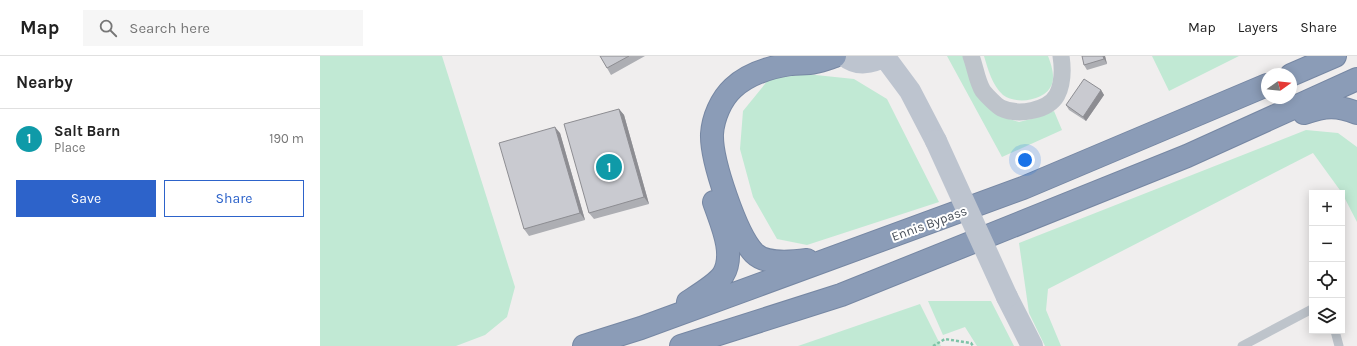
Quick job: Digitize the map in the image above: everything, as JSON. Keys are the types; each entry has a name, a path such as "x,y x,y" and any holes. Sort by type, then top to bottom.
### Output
{"highway":[{"path":"642,328 699,295 723,275 728,260 726,237 701,162 702,132 714,92 737,70 767,56"},
{"path":"836,56 814,62 791,64 764,70 733,88 720,104 712,133 715,160 735,218 754,253 768,260 790,262 840,255"},
{"path":"1297,72 1335,56"},
{"path":"1187,156 1357,79"},
{"name":"Ennis Bypass","path":"584,346 642,328 1023,188 1261,88"},
{"path":"681,346 841,295 1187,156 1324,106 1342,108 1357,113"}],"main road":[{"path":"845,56 860,63 874,62 884,56 910,91 936,141 1007,296 1032,346"}],"street":[{"path":"971,56 983,90 1002,108 1023,112 1048,106 1057,95 1063,69 1061,56"}],"lane":[{"path":"1242,346 1309,311"},
{"path":"1336,334 1339,346"}],"path":[{"path":"933,346 945,339 971,343 973,346"}],"green space":[{"path":"320,56 442,56 515,287 507,317 485,335 456,346 320,346"},
{"path":"947,56 963,56 1003,117 1019,122 1054,111 1062,130 1002,157"},
{"path":"984,56 1048,56 1053,73 1052,84 1049,90 1037,98 1030,100 1015,100 1009,98 1003,95 996,87"},
{"path":"1152,56 1239,56 1169,91"},
{"path":"806,74 854,79 887,99 939,202 807,245 777,239 753,197 740,149 743,111 769,79"},
{"path":"1306,130 1338,133 1357,147 1357,222 1345,199 1345,190 1340,190 1313,153 1048,289 1046,310 1061,346 1045,346 1029,313 1019,243"},
{"path":"928,301 991,301 1014,346 977,346 965,327 943,335"},
{"path":"920,304 941,346 798,346"}],"building":[{"path":"600,56 629,56 607,68"},
{"path":"1082,56 1103,56 1104,59 1084,65"},
{"path":"1084,79 1101,90 1083,117 1066,105"},
{"path":"619,109 644,197 589,213 564,124"},
{"path":"555,127 580,213 524,229 499,143"}],"place":[{"name":"Salt Barn","path":"609,167"}]}
